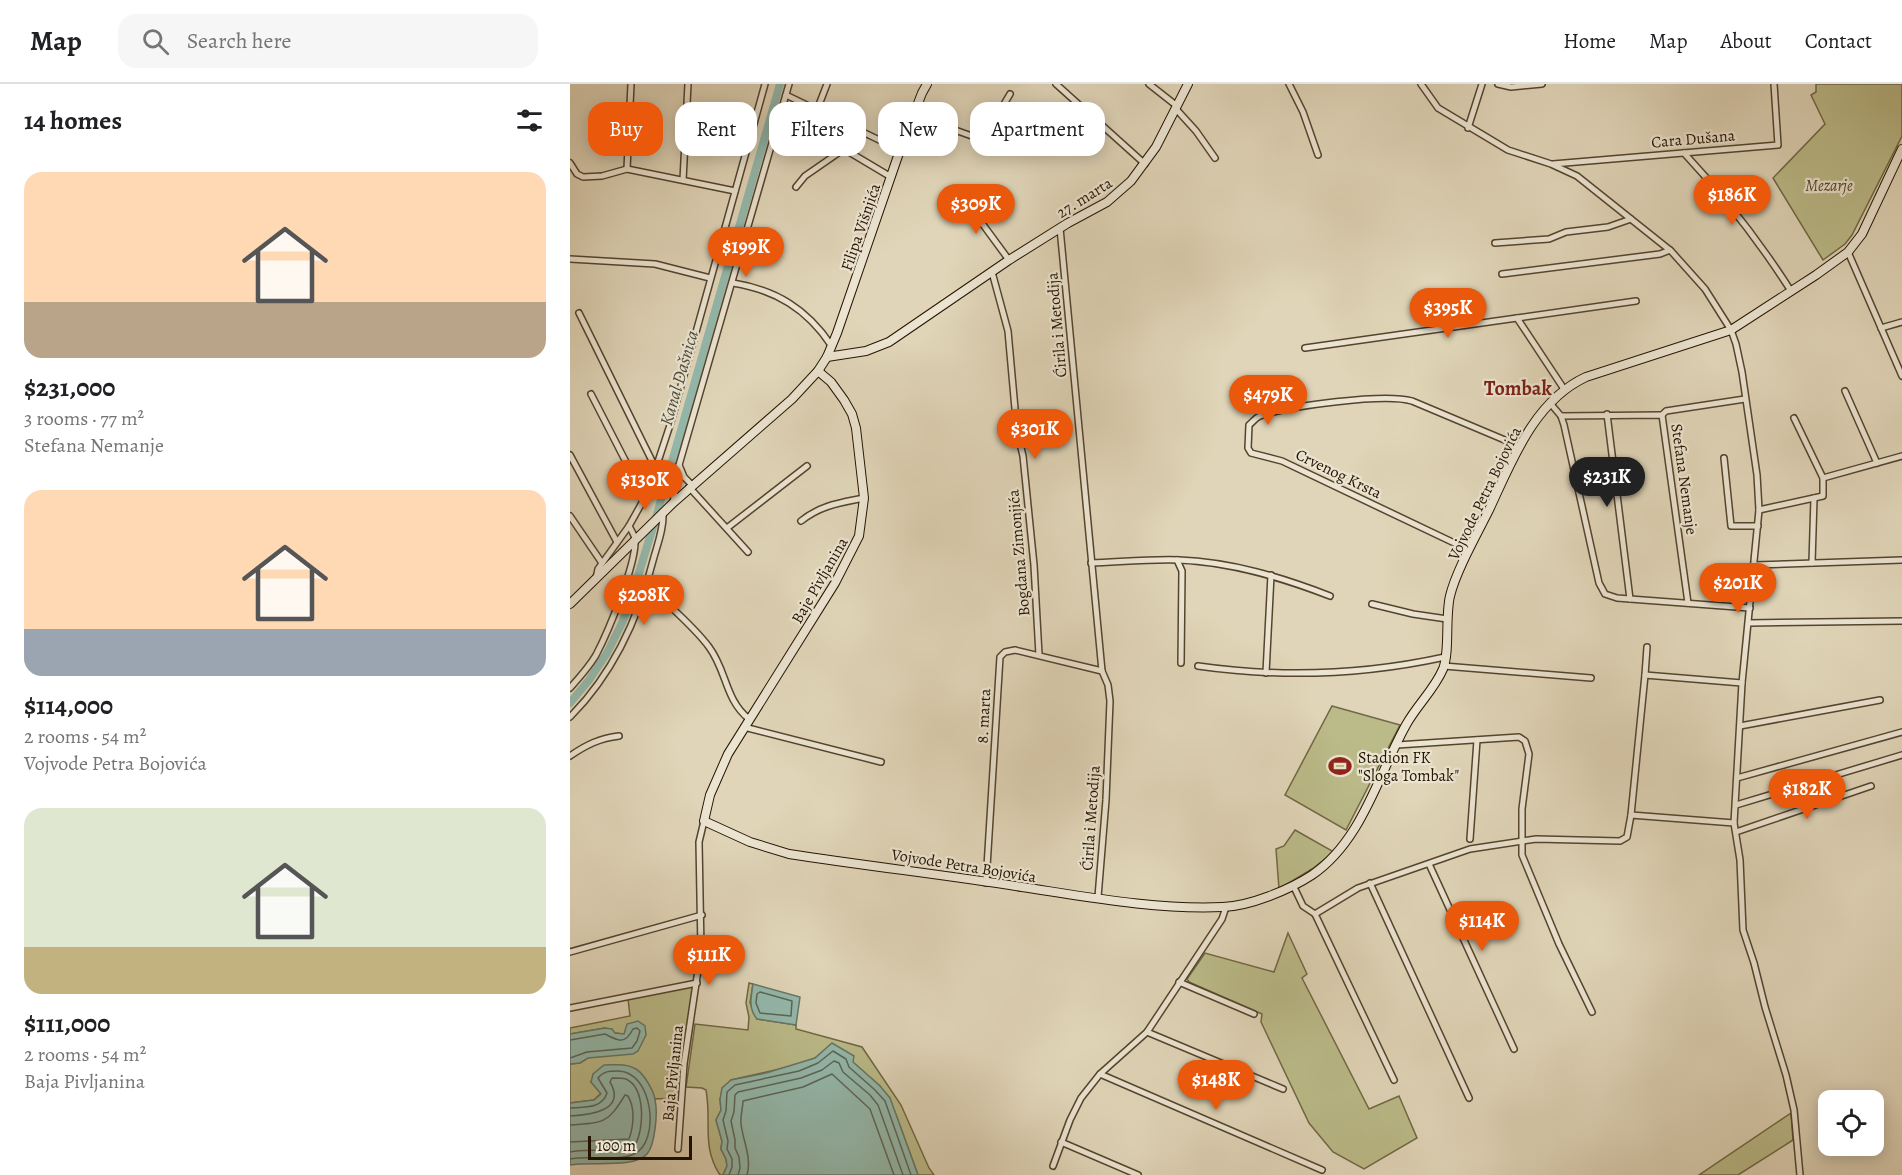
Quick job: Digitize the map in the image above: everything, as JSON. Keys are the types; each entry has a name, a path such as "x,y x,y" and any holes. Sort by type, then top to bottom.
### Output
{"street":[{"path":"627,169 631,84"},
{"path":"683,180 688,84"},
{"path":"596,579 598,568 629,526 645,499 656,469 765,84"},
{"path":"672,503 679,465 789,84"},
{"path":"820,102 826,84"},
{"name":"Filipa Višnjića","path":"919,102 927,84"},
{"path":"1056,84 1145,164"},
{"path":"1149,84 1176,107 1215,158"},
{"name":"27. marta","path":"827,357 866,351 889,342 1009,260 1107,202 1131,181 1145,164 1188,84"},
{"path":"1290,84 1303,112 1318,155"},
{"path":"1421,84 1438,108 1508,150 1551,164 1577,176 1670,250 1705,289 1731,330 1736,344 1757,476 1759,510 1742,683 1734,823 1746,940 1786,1075 1794,1110 1800,1175"},
{"path":"1468,128 1482,84"},
{"path":"1498,84 1511,87 1542,84"},
{"name":"Cara Dušana","path":"1551,164 1778,145 1774,84"},
{"path":"958,131 982,140 1010,94"},
{"path":"786,95 800,102"},
{"path":"796,187 805,176 844,149 891,177"},
{"name":"Vojvode Petra Bojovića","path":"704,821 750,842 789,854 1146,905 1226,907 1274,895 1311,875 1331,860 1342,848 1380,779 1406,724 1429,695 1444,666 1450,593 1519,446 1550,403 1564,389 1586,377 1731,330 1848,252 1862,234 1902,149"},
{"path":"1684,153 1745,223 1791,291"},
{"name":"Filipa Višnjića","path":"570,604 663,511 782,408 818,371 827,357 898,156"},
{"path":"570,163 577,174 583,177 602,176 627,169 735,191"},
{"path":"962,196 1009,260"},
{"path":"1495,243 1549,239 1566,232 1608,227 1631,219"},
{"name":"Ćirila i Metodija","path":"1060,228 1102,671 1108,685 1110,701 1106,800 1098,897"},
{"path":"1502,274 1660,254 1670,250"},
{"path":"1848,252 1902,376"},
{"path":"570,259 655,264 710,278"},
{"name":"Bogdana Zimonjića","path":"992,272 1008,331 1017,431 1023,463 1034,565 1039,655"},
{"path":"733,283 766,291 782,298 810,318 831,345"},
{"path":"1305,348 1636,301"},
{"path":"579,313 656,469"},
{"path":"1517,318 1564,389"},
{"path":"1881,328 1902,322"},
{"name":"Baje Pivljanina","path":"704,821 710,795 720,770 744,727 778,677 850,558 859,536 864,498 859,445 852,414 831,382 818,371"},
{"path":"1845,391 1877,463"},
{"path":"591,394 645,499"},
{"name":"Crvenog Krsta","path":"1469,550 1282,461 1251,453 1248,448 1249,425 1260,416 1285,410 1394,397 1412,401 1519,446"},
{"path":"1662,415 1666,411 1745,399"},
{"path":"1550,403 1561,416 1599,583 1605,594 1630,599 1750,608"},
{"path":"1607,414 1630,599"},
{"name":"Stefana Nemanje","path":"1561,416 1662,415 1688,603"},
{"path":"1759,510 1823,496 1823,478 1794,418"},
{"path":"570,455 617,542"},
{"path":"1823,478 1902,456"},
{"path":"1725,458 1731,526 1758,526"},
{"path":"679,465 691,486 748,552"},
{"path":"727,528 807,466"},
{"path":"801,521 813,512 831,504 864,498"},
{"path":"1812,563 1814,498"},
{"path":"570,717 603,679 634,621 661,532 663,511"},
{"path":"570,516 602,563"},
{"path":"570,688 595,656 609,628 632,562 635,538 629,526"},
{"path":"1091,563 1177,560 1215,564 1271,575 1330,596"},
{"path":"1177,560 1182,571 1181,663"},
{"path":"1755,564 1902,560"},
{"path":"1266,673 1271,575"},
{"path":"647,584 708,645 720,663 733,702 749,719"},
{"path":"1372,604 1406,613 1447,619"},
{"path":"1749,623 1902,621"},
{"path":"1315,914 1358,888 1470,849 1557,838 1620,841 1627,837 1647,646"},
{"name":"8. marta","path":"986,883 1002,654 1009,651 1039,655 1102,671"},
{"path":"1198,666 1266,673 1316,674 1356,671 1445,657"},
{"path":"1444,666 1591,678"},
{"path":"1645,675 1742,683"},
{"path":"1740,726 1880,700"},
{"path":"744,727 881,762"},
{"path":"1737,778 1902,732"},
{"path":"570,756 583,747 605,738 620,736"},
{"path":"1397,745 1519,737 1525,741 1528,747 1522,855 1559,944 1592,1011"},
{"path":"1470,839 1477,740"},
{"path":"1736,805 1902,754"},
{"path":"1736,832 1871,786"},
{"path":"1631,815 1734,823"},
{"name":"Baja Pivljanina","path":"678,1149 684,1064 697,983 702,915 699,842 704,821"},
{"path":"1429,864 1514,1049"},
{"path":"1370,883 1469,1098"},
{"path":"1293,885 1303,906 1315,914 1394,1080"},
{"path":"1053,1166 1074,1109 1100,1074 1147,1032 1222,919 1226,907"},
{"path":"570,952 702,915"},
{"path":"1179,982 1254,1014"},
{"path":"570,1008 697,983"},
{"path":"1147,1032 1283,1089"},
{"path":"1100,1074 1322,1170"},
{"path":"1061,1142 1138,1175"}],"green space":[{"name":"Mezarje","path":"1816,84 1902,84 1902,136 1852,235 1845,244 1823,260 1773,178 1825,124 1811,95 1816,92"},
{"name":"Stadion FK \"Sloga Tombak\"","path":"1332,706 1400,725 1346,830 1285,795"},
{"path":"1295,830 1334,852 1312,869 1279,889 1276,849 1284,846"},
{"path":"1288,933 1307,974 1302,978 1369,1109 1399,1096 1417,1138 1364,1169 1333,1152 1309,1123 1261,1022 1262,1014 1189,982 1187,979 1205,953 1274,972"},
{"path":"749,983 753,984 750,1003 757,1019 796,1025 796,1029 862,1047 901,1105 934,1175 918,1175 895,1112 880,1086 832,1044 815,1058 797,1065 731,1080 720,1099 721,1110 716,1120 722,1141 721,1149 727,1166 723,1175 720,1175 714,1164 709,1144 706,1090 686,1087 695,1024 748,1030 749,1017 746,1003"},
{"path":"693,986 682,1052 678,1098 655,1099 645,1079 591,1082 601,1093 594,1100 570,1103 570,1064 580,1063 624,1034 614,1033 605,1028 570,1034 570,1028 630,1016 628,999"},
{"path":"1791,1113 1793,1140 1738,1175 1699,1175"}],"water":[{"path":"753,984 800,997 796,1025 757,1019 751,1007"},
{"path":"638,1021 645,1026 646,1035 638,1051 633,1054 588,1058 580,1063 570,1064 570,1034 605,1028 624,1034 627,1024"},
{"path":"832,1043 854,1056 853,1062 890,1098 918,1175 723,1175 727,1166 721,1149 722,1141 716,1120 721,1110 722,1088 731,1080 766,1073 815,1058"},
{"path":"604,1065 632,1067 639,1071 648,1083 656,1105 655,1128 650,1150 641,1159 622,1163 570,1165 570,1103 594,1100 601,1094 591,1082 593,1074"}],"waterway":[{"name":"Kanal Dašnica","path":"570,703 607,653 623,621 634,589 780,84"}],"place":[{"name":"Stadion FK \"Sloga Tombak\"","path":"1340,766"}],"district":[{"name":"Tombak","path":"1518,388"}]}
